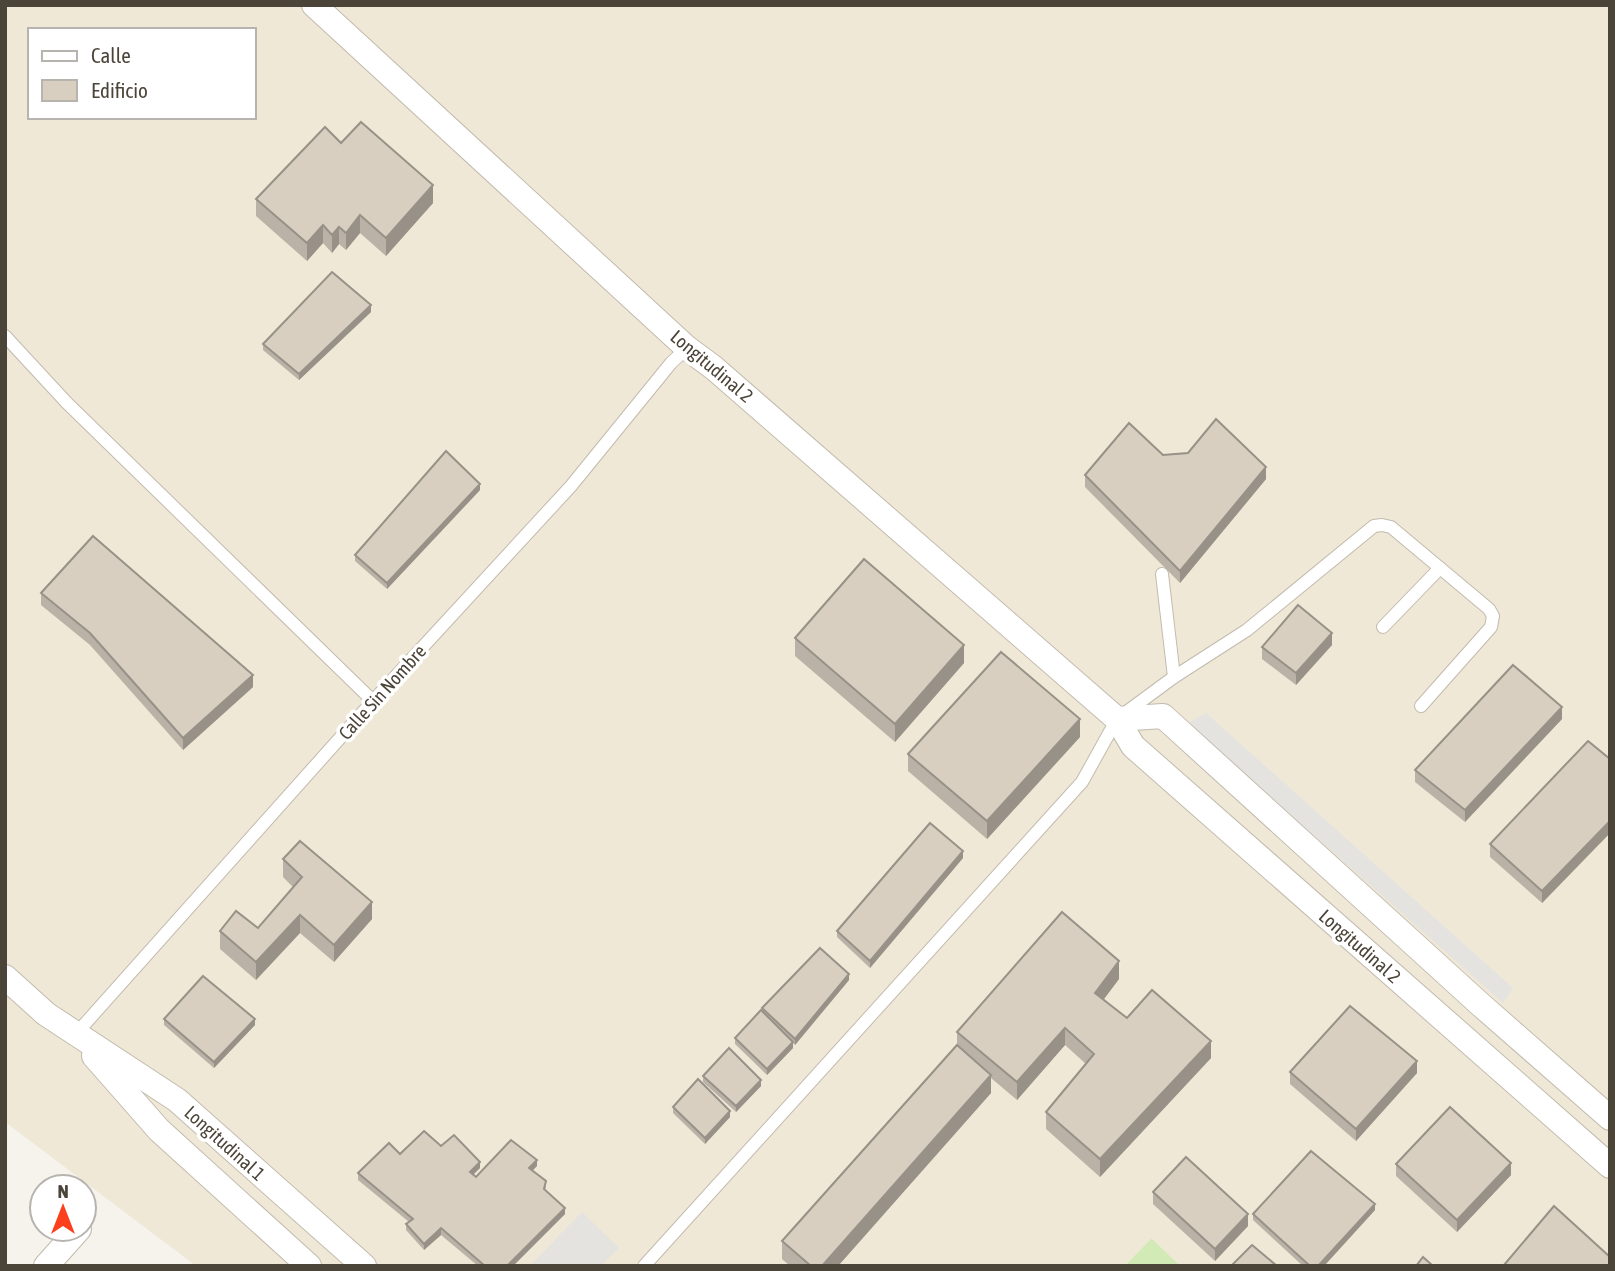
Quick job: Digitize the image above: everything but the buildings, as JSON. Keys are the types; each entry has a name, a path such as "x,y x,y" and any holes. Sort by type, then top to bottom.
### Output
{"street":[{"name":"Longitudinal 2","path":"314,5 687,348 725,377 1117,719 1133,746 1610,1166"},
{"name":"Longitudinal 2","path":"1117,719 1163,716 1481,1005 1610,1118"},
{"name":"Longitudinal 1","path":"5,977 46,1014 75,1035 177,1100 363,1266"},
{"name":"Longitudinal 1","path":"75,1035 159,1130 309,1266"},
{"path":"46,1266 66,1243"}],"lane":[{"path":"5,336 68,402 373,701"},
{"name":"Calle Sin Nombre","path":"75,1035 373,701 571,485 671,363 687,348"},
{"path":"644,1266 1082,782 1117,719 1174,677 1247,630 1374,526 1391,527 1489,609 1493,616 1491,627 1421,706"},
{"path":"1383,627 1440,568"},
{"path":"1162,574 1174,677"}],"shaded area":[{"path":"5,5 1610,5 1610,1266 196,1266 98,1192 98,1173 73,1173 5,1122"},
{"path":"1206,713 1513,988 1503,1003 1188,723"},
{"path":"582,1212 619,1248 601,1266 530,1266"}],"green space":[{"path":"1152,1239 1180,1266 1125,1266"}]}
